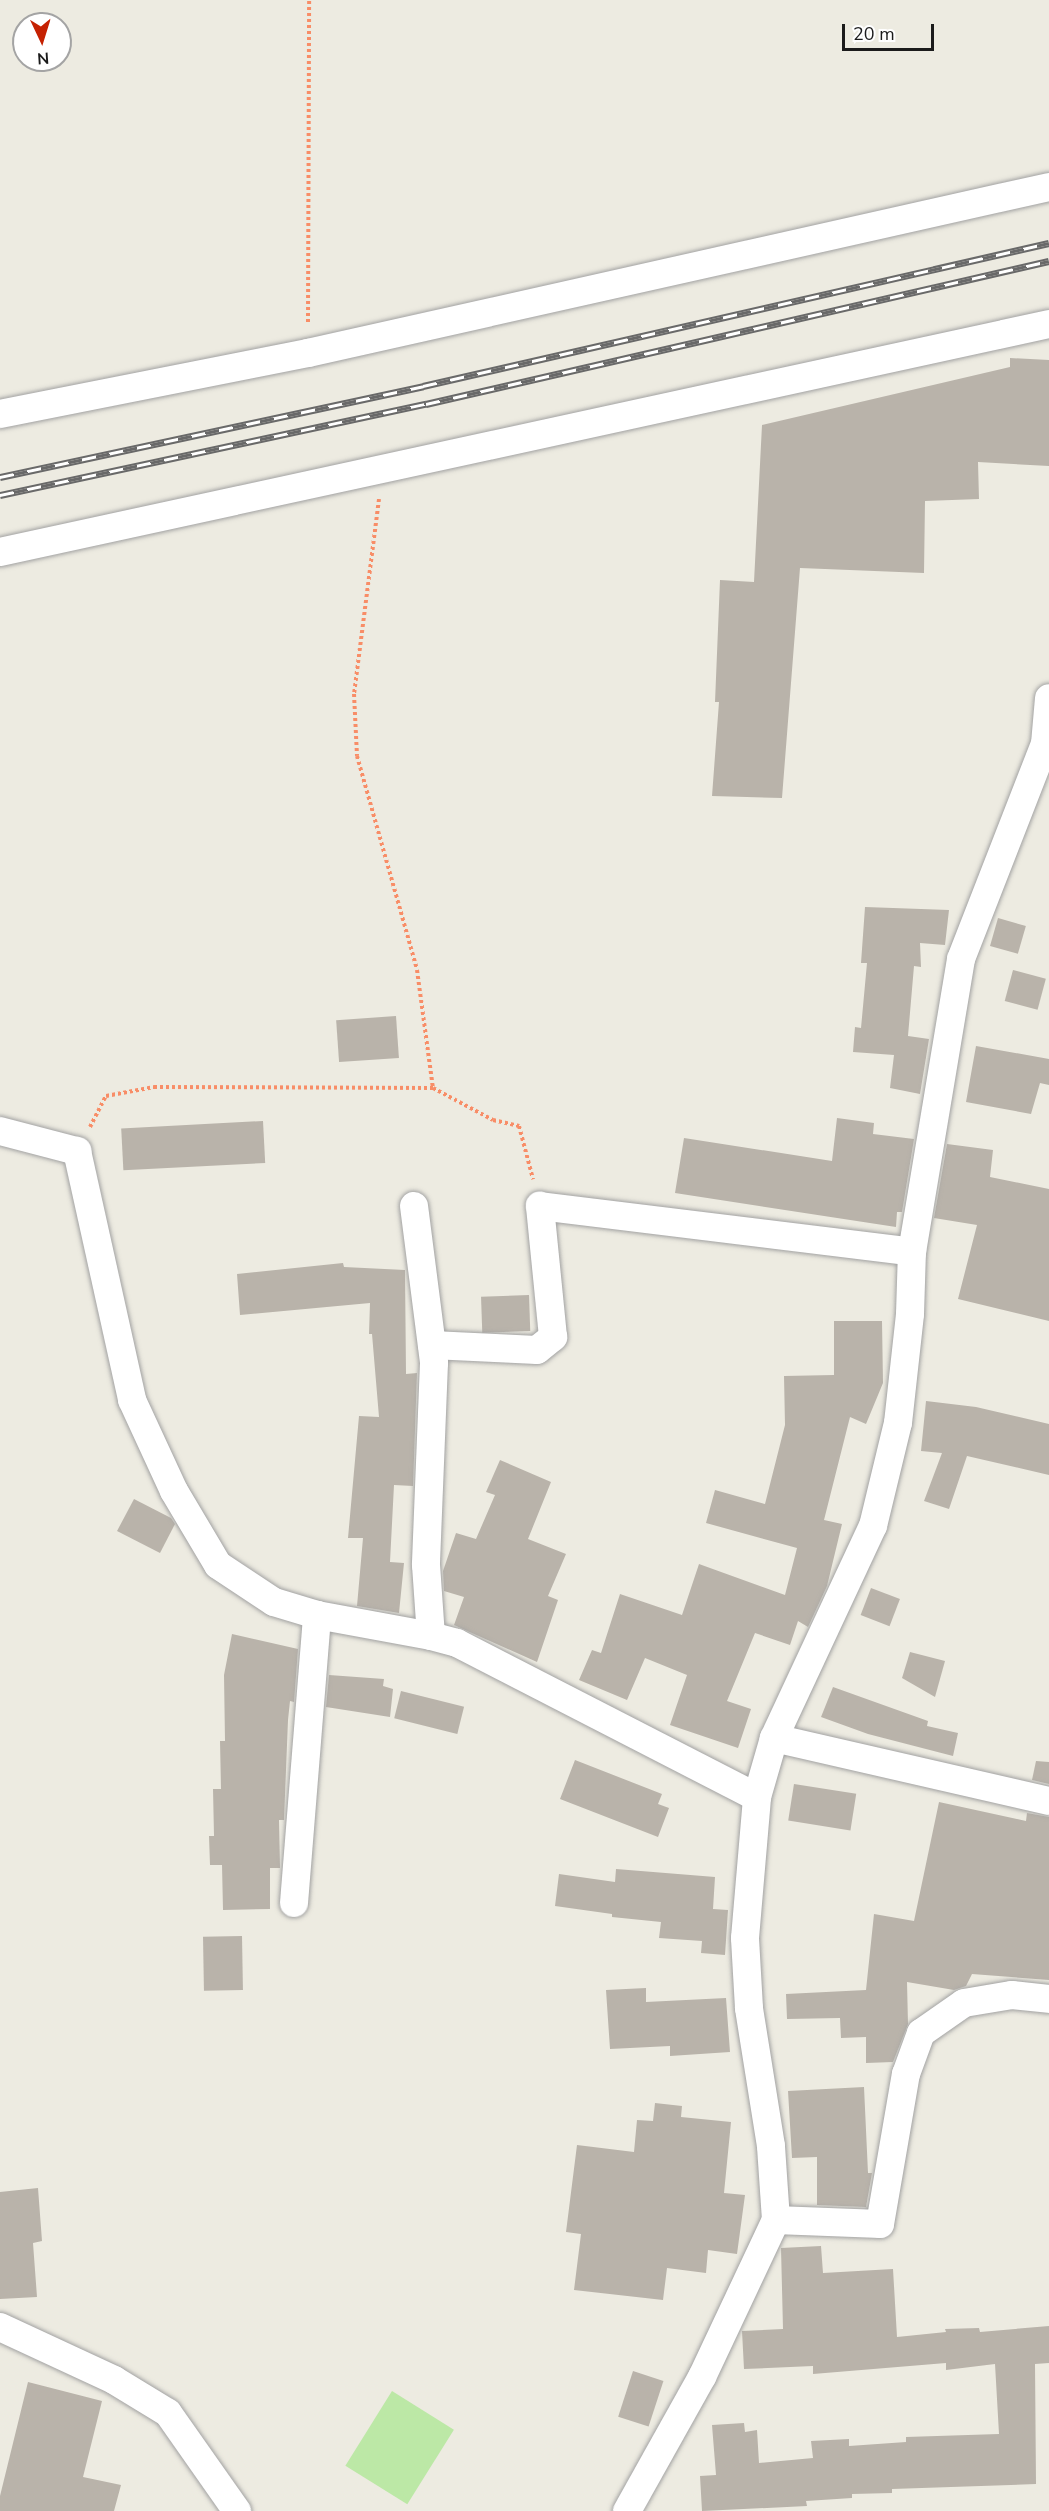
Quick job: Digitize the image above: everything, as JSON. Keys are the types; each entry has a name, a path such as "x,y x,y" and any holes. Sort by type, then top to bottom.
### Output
{"street":[{"path":"0,414 308,353 1049,187"},
{"path":"0,552 383,466 1049,324"},
{"path":"627,2511 702,2377 776,2220 771,2146 749,2008 745,1938 757,1797 774,1738 873,1526 898,1424 910,1314 912,1252 961,959 1044,744 1049,698"},
{"path":"0,1131 77,1151 132,1400 174,1491 218,1565 274,1602 316,1615 431,1636 457,1643 757,1797"},
{"path":"414,1206 432,1345 433,1441 426,1565 431,1636"},
{"path":"432,1345 537,1350 553,1337 540,1206 912,1252"},
{"path":"294,1903 316,1615"},
{"path":"774,1738 1049,1802"},
{"path":"776,2220 880,2224 906,2074 921,2033 964,2003 1012,1995 1049,1999"},
{"path":"0,2327 114,2380 168,2413 237,2511"}],"path":[{"path":"308,353 309,0"},
{"path":"383,466 354,694 357,756 417,970 433,1088"},
{"path":"77,1151 106,1096 144,1089 433,1088 493,1120 519,1126 540,1206"}],"green space":[{"path":"392,2391 454,2430 407,2504 345,2466"}],"building":[{"path":"1010,358 1049,360 1049,466 978,462 979,499 925,501 924,573 800,568 782,798 712,796 719,702 715,702 720,580 754,582 762,425 1010,367"},
{"path":"865,907 949,910 945,945 920,943 921,967 914,966 908,1036 929,1039 920,1094 890,1088 894,1055 853,1052 855,1027 861,1028 867,963 861,963"},
{"path":"998,918 1026,926 1018,954 990,946"},
{"path":"1013,970 1046,979 1038,1010 1005,1001"},
{"path":"396,1016 399,1058 339,1062 336,1020"},
{"path":"976,1046 1049,1059 1049,1085 1040,1083 1031,1114 966,1102"},
{"path":"837,1118 874,1123 873,1134 914,1139 902,1212 897,1212 896,1227 675,1193 684,1138 832,1161"},
{"path":"263,1121 265,1163 123,1170 121,1128"},
{"path":"947,1144 993,1150 990,1177 1049,1189 1049,1321 958,1299 977,1225 934,1218"},
{"path":"343,1263 344,1267 405,1270 406,1374 417,1373 413,1486 394,1485 390,1562 404,1563 399,1613 357,1606 363,1538 348,1538 359,1416 379,1417 372,1334 369,1334 370,1303 240,1315 237,1274"},
{"path":"529,1295 530,1331 482,1333 481,1297"},
{"path":"834,1321 882,1321 883,1383 866,1424 850,1417 824,1520 842,1524 827,1586 808,1627 798,1621 790,1645 755,1633 727,1701 751,1709 738,1748 670,1725 687,1675 645,1658 627,1700 579,1680 592,1650 601,1653 620,1594 682,1615 699,1564 785,1595 797,1548 706,1523 715,1490 765,1504 785,1425 784,1376 834,1375"},
{"path":"926,1401 976,1407 1049,1424 1049,1475 967,1456 949,1509 924,1501 942,1453 921,1451"},
{"path":"500,1460 551,1482 528,1539 566,1554 548,1596 558,1600 537,1662 454,1625 464,1597 444,1591 443,1571 456,1533 476,1539 495,1495 486,1492"},
{"path":"134,1499 171,1518 175,1524 160,1553 117,1531"},
{"path":"871,1588 900,1599 890,1626 861,1615"},
{"path":"232,1634 298,1649 294,1702 290,1701 288,1720 284,1820 279,1820 280,1868 270,1868 270,1909 223,1910 222,1865 210,1865 209,1836 214,1836 213,1789 221,1789 220,1741 225,1741 224,1675"},
{"path":"910,1652 945,1661 935,1697 902,1678"},
{"path":"329,1675 384,1679 383,1686 393,1689 390,1717 326,1707"},
{"path":"833,1687 928,1721 927,1726 958,1733 953,1756 868,1734 821,1717"},
{"path":"401,1691 464,1707 457,1734 394,1718"},
{"path":"575,1760 662,1794 658,1804 669,1808 658,1837 560,1799"},
{"path":"1036,1761 1049,1762 1049,1784 1032,1780"},
{"path":"794,1784 856,1794 850,1830 788,1821"},
{"path":"939,1802 1026,1821 1027,1813 1049,1817 1049,1980 972,1974 966,1986 954,1990 907,1982 908,2024 893,2062 866,2063 866,2037 841,2038 840,2018 787,2019 786,1994 866,1990 874,1914 914,1921"},
{"path":"616,1869 715,1877 713,1909 728,1910 725,1955 701,1953 702,1941 659,1938 661,1922 612,1917 612,1914 555,1906 559,1874 615,1882"},
{"path":"242,1936 243,1990 204,1991 203,1937"},
{"path":"646,1988 646,2002 726,1998 730,2052 670,2056 670,2046 610,2049 606,1990"},
{"path":"864,2087 868,2173 872,2173 866,2207 817,2205 817,2157 792,2158 788,2091"},
{"path":"655,2103 682,2106 681,2117 731,2122 724,2193 745,2195 737,2254 708,2250 706,2273 667,2268 663,2300 574,2290 581,2234 566,2232 577,2145 634,2152 637,2120 653,2121"},
{"path":"38,2188 42,2241 33,2243 37,2297 0,2299 0,2192"},
{"path":"821,2246 823,2273 893,2269 897,2337 946,2332 945,2329 979,2328 980,2332 1049,2326 1049,2363 1035,2364 1036,2484 892,2489 892,2493 852,2494 852,2498 806,2501 807,2506 702,2511 700,2476 716,2475 712,2425 744,2423 745,2432 757,2430 759,2463 813,2458 811,2441 849,2439 849,2446 906,2442 906,2437 999,2434 995,2364 946,2370 946,2363 813,2374 813,2366 744,2369 742,2331 783,2329 781,2248"},
{"path":"633,2371 663,2381 649,2427 618,2417"},
{"path":"28,2382 102,2401 83,2477 121,2485 114,2511 0,2511 0,2496"}],"railway":[{"path":"0,477 423,386 1049,243"},
{"path":"0,495 426,404 1049,261"}]}
